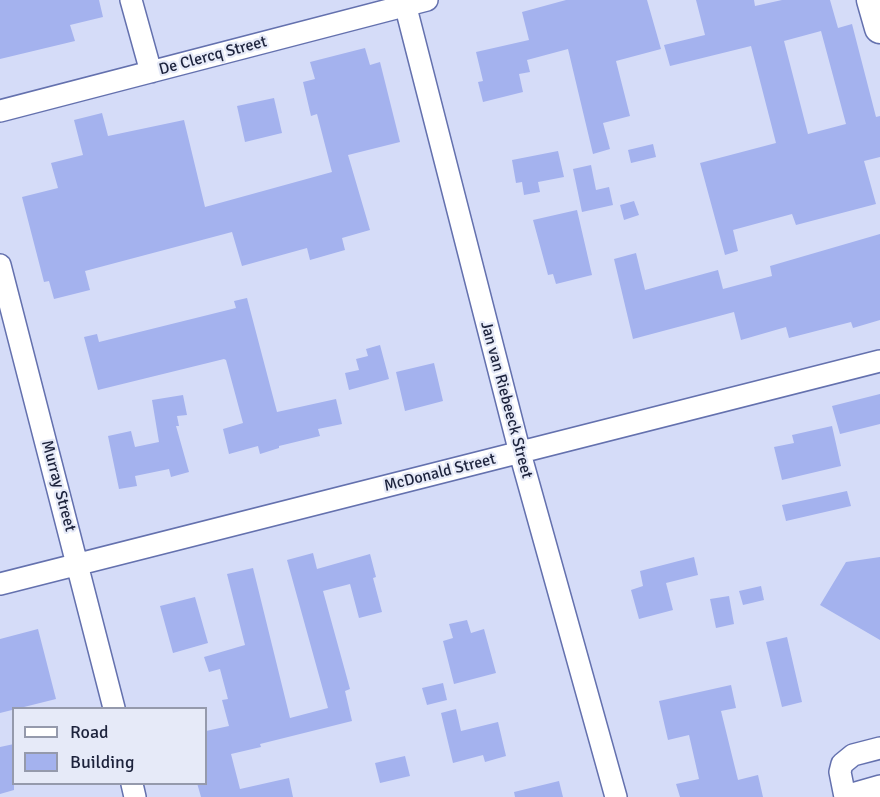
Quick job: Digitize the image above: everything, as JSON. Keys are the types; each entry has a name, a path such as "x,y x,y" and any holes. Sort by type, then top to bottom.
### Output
{"highway":[{"path":"872,0 880,28"}],"street":[{"path":"131,0 151,72"},
{"name":"De Clercq Street","path":"0,111 405,3 427,0"},
{"name":"Jan van Riebeeck Street","path":"405,3 520,453 616,797"},
{"name":"Murray Street","path":"0,265 114,707"},
{"name":"McDonald Street","path":"0,584 880,361"},
{"path":"880,748 853,755 842,764 840,772 845,796 880,786"}],"building":[{"path":"0,0 99,0 103,17 70,25 75,41 0,59"},
{"path":"566,0 647,0 661,49 616,61 630,116 603,123 610,149 593,154 568,49 527,60 530,72 519,74 523,92 483,102 478,82 483,81 476,52 529,40 522,12"},
{"path":"696,0 754,0 755,6 782,0 830,0 838,28 852,24 876,117 880,116 880,157 864,161 876,204 796,225 792,214 733,230 738,251 725,255 700,163 776,143 751,46 670,66 664,45 705,35","holes":["821,31 846,124 808,134 784,41"]},
{"path":"365,48 370,65 380,62 400,142 348,155 370,230 342,238 345,250 310,260 307,248 242,266 232,232 85,271 90,290 54,299 49,281 44,282 22,197 58,188 51,163 83,155 74,120 102,113 108,136 184,120 205,207 332,172 317,114 311,116 303,82 315,79 310,62"},
{"path":"274,98 282,133 245,142 237,106"},
{"path":"653,144 656,157 631,163 628,150"},
{"path":"558,151 564,177 538,182 540,192 524,195 522,182 516,183 512,160"},
{"path":"591,165 596,190 609,187 613,205 582,212 573,169"},
{"path":"634,201 639,215 624,220 620,205"},
{"path":"577,210 592,275 556,284 553,274 548,275 533,220"},
{"path":"880,234 880,320 853,328 851,322 789,338 786,327 741,340 734,312 633,339 614,259 636,253 645,290 718,270 723,289 772,276 770,266"},
{"path":"247,298 277,412 336,399 342,424 318,429 320,436 279,446 279,448 260,454 258,446 229,454 223,429 243,423 224,359 98,390 84,337 97,334 99,342 236,308 234,301"},
{"path":"380,345 389,379 349,390 345,373 359,370 356,359 368,356 366,349"},
{"path":"434,363 443,401 405,411 396,372"},
{"path":"880,394 880,424 840,434 832,406"},
{"path":"183,395 187,415 177,416 179,426 176,426 189,472 171,477 169,469 135,476 137,486 119,489 108,436 131,431 135,447 159,442 152,400"},
{"path":"832,426 841,466 782,480 774,447 794,443 792,435"},
{"path":"847,491 851,506 786,521 782,505"},
{"path":"313,553 317,569 370,554 376,577 373,578 382,612 359,618 350,584 323,591 350,689 345,691 352,721 260,744 261,747 231,754 240,789 289,778 293,797 201,797 198,785 207,785 207,731 229,726 222,700 228,699 220,669 209,672 204,657 245,645 227,574 253,568 290,718 328,708 287,560"},
{"path":"694,557 698,575 666,583 673,610 639,619 631,590 643,586 640,571"},
{"path":"880,557 880,640 820,605 846,562"},
{"path":"761,586 764,600 743,605 739,591"},
{"path":"729,596 734,624 716,628 710,599"},
{"path":"195,597 208,643 173,653 160,606"},
{"path":"467,620 471,633 484,629 496,673 454,684 443,641 453,638 449,624"},
{"path":"38,629 56,699 24,707 12,707 12,710 0,713 0,639"},
{"path":"787,637 802,702 782,707 766,642"},
{"path":"443,683 447,700 427,705 422,688"},
{"path":"731,685 736,708 721,711 738,780 758,775 763,797 680,797 676,784 699,779 689,735 668,740 659,701"},
{"path":"456,709 461,731 498,722 506,756 485,762 483,755 453,763 441,713"},
{"path":"12,744 14,790 0,794 0,747"},
{"path":"405,756 410,776 380,783 375,763"},
{"path":"559,781 563,797 515,797 514,792"}]}
